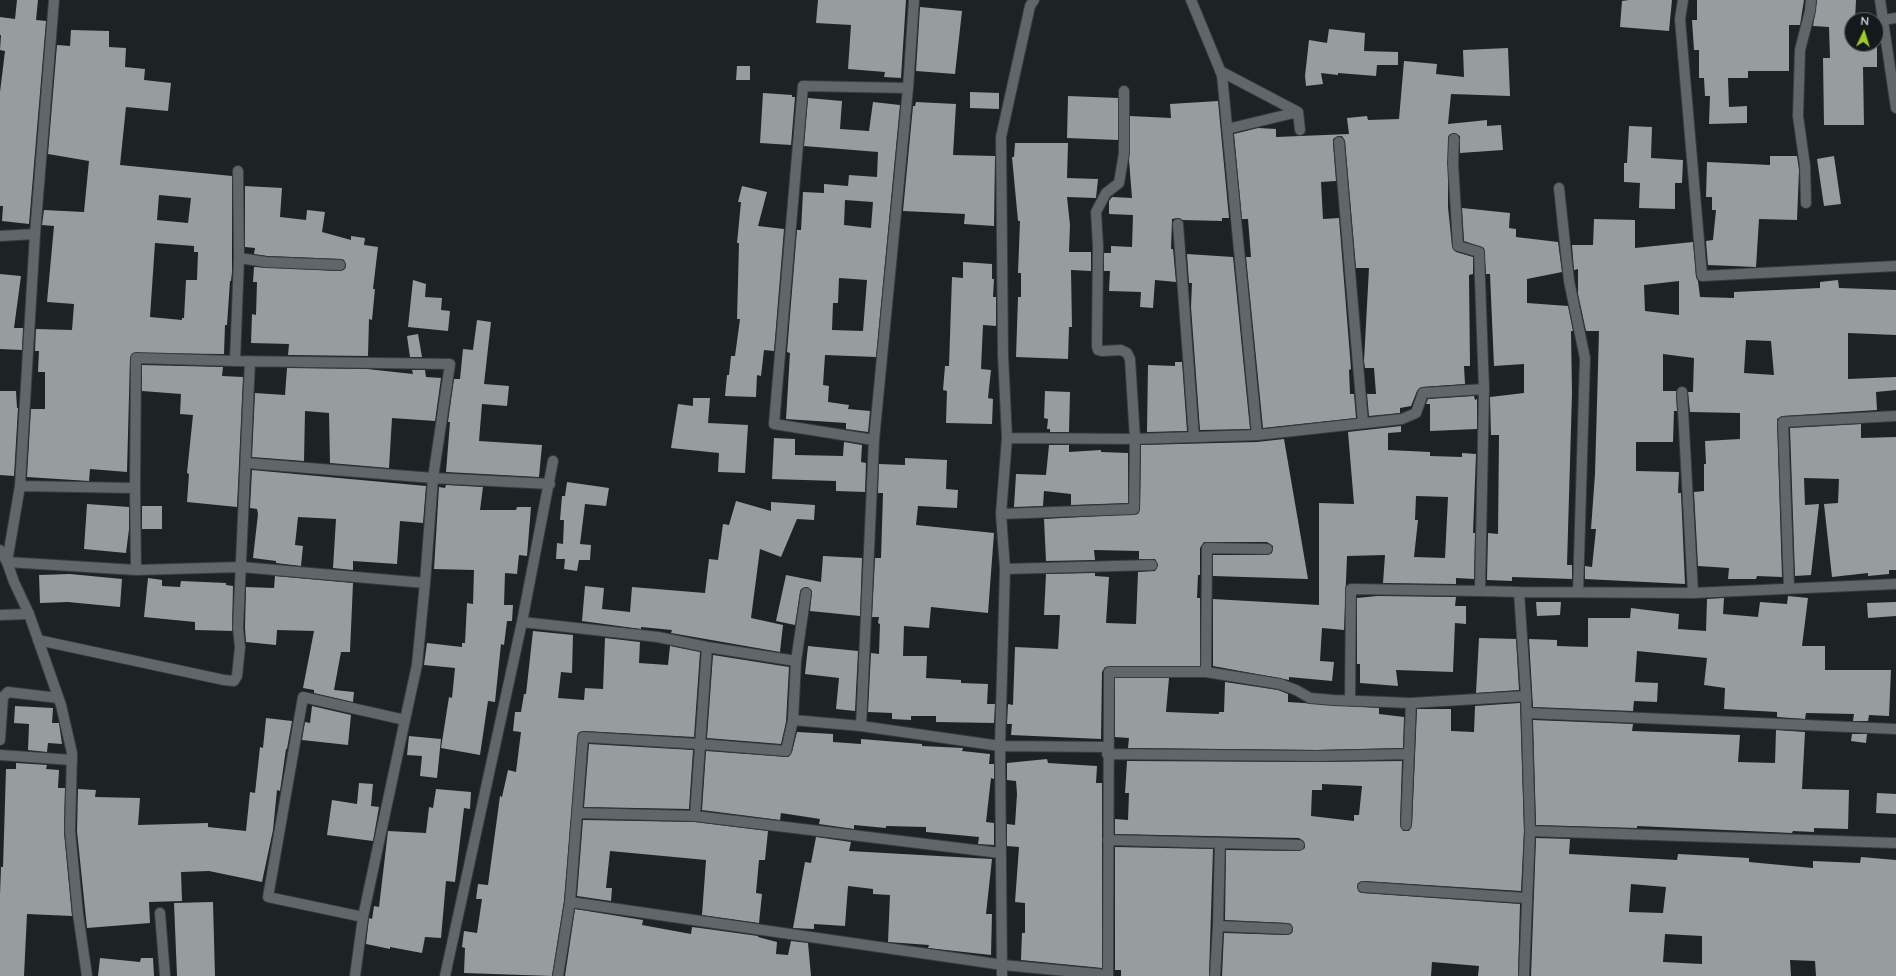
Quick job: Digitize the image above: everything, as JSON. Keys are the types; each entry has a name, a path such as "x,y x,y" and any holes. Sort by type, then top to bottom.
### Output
{"street":[{"path":"7,562 20,486 35,234 54,0"},
{"path":"861,726 874,440 908,88 914,0"},
{"path":"1002,976 1000,746 1005,569 1001,514 1007,438 1003,356 1001,137 1030,6 1034,0"},
{"path":"1191,0 1220,71 1227,129 1256,435"},
{"path":"1683,0 1680,19 1702,276 1896,266"},
{"path":"1806,203 1805,166 1798,116 1800,50 1810,11 1811,0"},
{"path":"1880,0 1882,12"},
{"path":"1884,20 1896,18"},
{"path":"1884,27 1896,108"},
{"path":"1220,71 1298,112"},
{"path":"874,440 774,424 803,86 908,88"},
{"path":"1001,514 1134,509 1135,439 1130,359 1126,353 1121,350 1102,351 1098,350 1097,346 1098,246 1096,212 1106,193 1119,183 1124,153 1124,91"},
{"path":"1227,129 1298,112"},
{"path":"1298,112 1300,130"},
{"path":"1454,139 1453,163 1458,246 1479,252 1484,389 1480,591"},
{"path":"1339,142 1363,423"},
{"path":"235,361 239,258 238,171"},
{"path":"1559,188 1569,281 1585,358 1578,592"},
{"path":"1178,224 1194,437"},
{"path":"0,236 35,234"},
{"path":"239,258 266,262 340,265"},
{"path":"136,570 136,358 450,364 433,478 417,665 363,917 355,976"},
{"path":"38,640 234,681 237,676 240,647 238,628 242,567 250,361"},
{"path":"1007,438 1135,439 1256,435 1402,418 1416,413 1423,393 1484,389"},
{"path":"1682,392 1693,593"},
{"path":"1789,588 1783,422 1896,416"},
{"path":"445,976 522,622 550,484 553,461"},
{"path":"246,463 433,478 550,484"},
{"path":"20,486 135,488"},
{"path":"1206,672 1207,548 1267,549"},
{"path":"0,550 7,562 14,582 29,614 58,698 72,753 70,831 78,914 87,976"},
{"path":"7,562 136,570 242,567 425,583"},
{"path":"1005,569 1152,565"},
{"path":"1350,701 1351,589 1693,593 1896,584"},
{"path":"1519,592 1527,713 1530,831 1526,898 1524,976"},
{"path":"558,976 570,902 584,737 786,751 793,720 796,661 806,593"},
{"path":"0,615 29,614"},
{"path":"522,622 658,636 707,647 796,661"},
{"path":"695,816 707,647"},
{"path":"570,902 1003,965 1108,976 1109,672 1206,672 1280,684 1296,690 1310,698 1350,701 1411,703 1526,696"},
{"path":"0,740 3,697 8,692 58,698"},
{"path":"363,917 268,897 303,697 405,720"},
{"path":"1406,825 1411,703"},
{"path":"1527,713 1896,729"},
{"path":"793,720 861,726 1000,746 1108,751 1317,756 1409,754"},
{"path":"0,755 72,760"},
{"path":"577,813 695,816 1000,853"},
{"path":"1530,831 1896,843"},
{"path":"1108,840 1299,845"},
{"path":"1215,976 1220,843"},
{"path":"1363,887 1526,898"},
{"path":"160,913 166,976"},
{"path":"1218,926 1287,929"}],"building":[{"path":"17,0 38,0 36,20 46,21 29,224 2,221 3,206 0,206 0,92 5,51 0,50 0,17 15,19"},
{"path":"818,0 906,0 901,78 884,77 885,72 848,69 851,25 816,23"},
{"path":"1672,0 1669,31 1620,27 1622,1"},
{"path":"1697,0 1804,0 1800,25 1789,25 1789,71 1748,71 1748,78 1728,78 1729,107 1747,106 1747,123 1709,124 1710,96 1705,96 1704,78 1699,78 1699,50 1694,50 1692,20 1697,20"},
{"path":"1817,0 1856,0 1855,12 1844,12 1844,52 1877,52 1877,67 1863,67 1864,125 1824,125 1823,58 1830,58 1829,27 1813,26"},
{"path":"920,7 962,11 955,74 916,71"},
{"path":"1329,29 1365,33 1364,51 1398,52 1398,65 1377,65 1376,76 1321,73 1323,84 1306,86 1305,76 1309,40 1327,43"},
{"path":"71,30 109,31 109,47 126,48 125,67 145,69 144,80 171,83 168,111 126,107 120,165 232,176 232,272 227,325 225,325 224,354 133,353 130,358 127,472 90,469 89,481 27,477 31,409 45,409 45,372 38,372 39,351 35,351 36,329 72,330 74,304 47,302 54,226 42,225 44,210 84,212 89,161 48,154 57,45 70,46","holes":["159,195 191,198 188,223 157,220","155,243 194,246 194,252 198,252 197,280 186,280 184,318 182,318 182,320 150,317"]},
{"path":"1508,48 1510,96 1451,94 1448,124 1487,120 1487,126 1501,125 1503,150 1460,153 1460,136 1454,133 1449,135 1448,138 1448,207 1452,246 1456,252 1473,257 1473,274 1469,275 1470,366 1464,366 1465,384 1422,387 1417,391 1411,406 1400,408 1400,413 1369,416 1367,394 1376,394 1374,368 1365,368 1364,361 1369,268 1356,268 1345,141 1342,136 1338,136 1333,139 1336,181 1321,182 1323,219 1339,218 1351,369 1349,370 1350,394 1354,394 1356,418 1263,428 1246,257 1251,257 1248,219 1242,219 1234,134 1258,128 1276,129 1276,137 1349,134 1347,118 1367,116 1368,120 1399,119 1404,61 1437,64 1436,74 1464,77 1463,50"},
{"path":"737,66 750,66 750,80 736,80"},
{"path":"970,92 999,93 999,109 970,108"},
{"path":"763,93 792,95 792,97 795,97 791,145 760,143"},
{"path":"1068,96 1118,98 1118,140 1067,138"},
{"path":"808,98 842,101 840,129 869,131 873,102 900,105 876,357 825,355 823,385 829,386 828,402 849,405 848,409 870,411 868,432 846,429 846,423 786,419 790,353 787,352 797,230 801,230 803,192 824,193 824,184 848,186 849,175 877,177 878,152 804,146","holes":["845,200 873,202 871,228 844,225","839,278 867,280 863,331 832,330 833,303 838,303"]},
{"path":"1218,101 1229,218 1222,218 1222,221 1183,220 1178,218 1172,219 1171,249 1173,249 1176,282 1155,280 1153,308 1140,307 1141,292 1109,291 1110,271 1104,271 1104,253 1111,253 1111,246 1132,247 1133,215 1109,214 1109,201 1112,197 1132,198 1129,160 1130,116 1171,118 1170,104"},
{"path":"916,102 956,104 953,155 995,156 994,226 964,224 965,214 903,211 913,106 915,106"},
{"path":"1629,126 1652,127 1651,158 1683,160 1682,183 1675,183 1675,209 1639,208 1640,183 1624,182 1624,163 1627,163"},
{"path":"1015,143 1068,143 1067,178 1098,179 1096,198 1067,197 1070,225 1069,252 1091,252 1091,271 1071,270 1072,327 1069,327 1068,359 1016,357 1018,297 1021,297 1021,273 1018,273 1020,221 1018,221 1012,157 1014,157"},
{"path":"1770,156 1797,156 1799,170 1797,220 1759,219 1756,267 1708,265 1706,241 1713,240 1716,210 1712,210 1712,197 1706,197 1707,162 1770,165"},
{"path":"1834,156 1841,204 1824,206 1817,159"},
{"path":"245,186 282,188 280,217 306,220 307,210 325,212 322,232 351,240 351,236 365,238 364,245 378,247 373,289 375,289 372,320 369,319 368,356 288,355 289,344 251,343 252,314 256,315 257,282 253,282 254,267 340,271 345,269 346,265 344,260 341,259 267,256 254,254 255,248 245,247"},
{"path":"742,186 767,192 758,226 784,229 774,351 764,350 761,376 757,375 756,397 725,396 731,356 735,356 740,319 737,319 739,243 737,243 741,202 738,202"},
{"path":"1462,208 1510,213 1509,228 1516,229 1516,237 1558,242 1562,272 1527,279 1527,303 1568,306 1573,331 1571,331 1572,393 1567,565 1572,565 1572,579 1512,577 1512,581 1487,580 1488,533 1498,534 1499,435 1491,435 1490,397 1524,393 1524,364 1494,366 1490,274 1486,274 1484,248 1464,241"},
{"path":"1594,219 1635,220 1635,248 1693,242 1696,277 1700,297 1734,298 1734,292 1820,288 1820,282 1838,280 1839,288 1896,290 1896,335 1848,333 1848,379 1896,377 1896,390 1876,392 1877,410 1783,416 1777,419 1782,577 1757,576 1756,579 1728,579 1729,568 1698,566 1694,492 1704,491 1704,464 1706,464 1705,441 1740,439 1740,413 1690,412 1688,392 1693,392 1694,358 1663,354 1663,391 1676,391 1677,411 1674,411 1673,442 1636,442 1636,471 1679,472 1678,493 1681,493 1685,584 1585,579 1585,566 1592,567 1596,529 1591,529 1595,474 1599,331 1586,331 1578,294 1578,269 1574,270 1572,245 1593,245","holes":["1679,281 1679,315 1645,311 1644,285","1746,340 1771,341 1774,375 1744,373"]},
{"path":"1187,254 1233,257 1250,429 1200,430 1191,307 1192,283 1189,283"},
{"path":"963,262 992,264 992,279 994,279 993,297 996,297 996,326 983,325 981,369 991,370 988,398 993,399 992,424 946,423 947,391 943,390 945,366 949,366 952,277 963,278"},
{"path":"0,274 21,276 14,328 23,328 22,350 0,349"},
{"path":"413,280 426,284 425,297 442,298 441,310 450,311 448,331 408,327"},
{"path":"477,320 491,322 484,384 509,386 507,406 482,404 479,441 542,445 539,477 446,472 450,422 448,422 454,379 460,379 463,349 473,350"},
{"path":"418,334 422,357 410,357 407,336"},
{"path":"1175,362 1182,362 1187,431 1147,432 1148,365 1175,366"},
{"path":"142,365 223,367 222,376 243,377 237,507 187,502 189,474 187,473 193,415 180,414 181,394 142,391"},
{"path":"287,368 367,369 413,374 412,370 425,370 426,377 441,378 435,421 392,418 389,468 330,463 329,413 305,411 304,461 252,457 255,393 285,395"},
{"path":"0,391 16,391 18,408 14,476 0,475"},
{"path":"1045,391 1070,392 1069,432 1050,432 1050,429 1047,429 1048,419 1044,418"},
{"path":"1474,396 1475,400 1477,399 1477,429 1430,431 1430,404 1426,404 1428,399"},
{"path":"693,398 710,398 708,423 748,425 745,473 718,472 719,453 671,448 678,404 693,406"},
{"path":"1861,424 1861,438 1896,437 1896,570 1889,570 1889,574 1868,576 1868,573 1832,577 1824,504 1838,503 1839,479 1804,478 1805,505 1819,504 1811,575 1795,576 1790,428"},
{"path":"1401,426 1401,432 1388,433 1388,450 1430,452 1430,456 1462,457 1462,453 1476,454 1473,533 1475,533 1474,579 1456,578 1456,584 1383,583 1385,555 1347,556 1344,630 1322,628 1320,661 1334,662 1332,681 1289,677 1289,680 1213,666 1213,599 1319,605 1319,503 1354,504 1348,432","holes":["1416,496 1448,497 1445,558 1414,557 1418,520 1415,520"]},
{"path":"774,438 795,439 795,455 843,456 844,442 862,445 861,462 866,463 865,492 836,491 836,481 772,479"},
{"path":"1284,439 1308,579 1213,576 1213,555 1267,555 1272,553 1273,546 1267,542 1204,542 1200,548 1200,575 1198,575 1197,598 1200,598 1200,666 1105,667 1102,672 1101,739 1011,735 1012,724 1007,724 1008,704 1013,705 1015,647 1058,649 1060,615 1044,615 1046,574 1095,573 1095,576 1109,577 1106,623 1136,624 1138,572 1155,571 1158,565 1155,559 1139,559 1139,551 1094,550 1095,560 1046,561 1044,519 1138,514 1140,509 1141,445 1257,442"},
{"path":"1049,445 1069,445 1069,452 1101,450 1101,452 1128,453 1128,503 1071,505 1071,494 1044,491 1043,506 1014,507 1016,474 1046,475"},
{"path":"905,458 947,460 946,489 958,490 957,508 918,506 916,525 994,533 988,613 931,607 929,628 904,626 903,656 927,656 926,678 961,680 961,683 988,684 987,704 995,704 994,723 936,722 936,716 911,716 911,720 892,719 892,713 868,712 871,653 879,654 879,617 872,617 875,558 881,558 883,493 878,493 879,464 905,465"},
{"path":"252,470 426,486 423,523 400,521 397,564 353,561 353,570 333,568 336,519 298,517 295,545 303,546 301,566 253,558 258,514 257,509 250,508"},
{"path":"567,482 609,488 606,506 585,504 580,544 591,545 590,560 579,560 577,571 564,569 565,559 556,559 557,543 563,544 564,520 560,520 562,496 565,496"},
{"path":"446,485 483,487 480,510 516,510 517,507 531,507 527,556 519,555 517,574 505,573 504,605 513,605 512,621 507,621 504,645 501,644 495,702 488,701 480,755 441,748 449,697 452,698 455,668 424,665 427,643 462,647 462,643 465,643 467,603 473,604 474,570 434,569 439,487 445,488"},
{"path":"736,501 771,511 771,502 815,505 814,520 797,519 781,557 760,549 751,618 783,625 780,652 671,633 672,630 641,627 641,629 582,621 585,586 604,588 602,609 630,612 632,587 705,593 709,559 718,560 723,524 729,525"},
{"path":"87,504 129,507 129,529 126,553 84,549"},
{"path":"142,506 162,506 162,529 142,529"},
{"path":"823,556 862,558 860,616 810,611 812,591 807,587 801,589 800,592 795,625 776,621 786,575 821,582"},
{"path":"70,574 122,579 120,607 68,602 40,603 39,575"},
{"path":"275,576 353,583 350,652 341,652 334,690 354,692 353,702 314,693 314,690 303,688 314,631 277,630 276,645 246,642 246,587 274,588"},
{"path":"148,578 162,580 162,586 180,587 181,581 226,583 226,585 233,586 232,631 195,630 195,622 144,617"},
{"path":"1377,596 1456,597 1455,606 1466,606 1466,624 1455,623 1453,672 1396,670 1398,686 1360,683 1360,664 1357,664 1357,598"},
{"path":"1788,596 1808,598 1802,646 1825,646 1825,670 1891,670 1889,716 1869,715 1868,721 1853,721 1854,714 1806,713 1805,719 1777,717 1777,712 1724,709 1725,688 1704,685 1707,658 1637,651 1635,682 1658,683 1657,702 1634,701 1633,711 1533,707 1529,639 1557,640 1557,646 1588,647 1588,618 1630,618 1631,608 1679,614 1678,629 1706,631 1707,599 1724,598 1723,614 1758,617 1760,602 1787,604"},
{"path":"1536,602 1561,602 1560,615 1537,616"},
{"path":"1896,602 1896,616 1868,618 1867,603"},
{"path":"533,631 573,635 572,673 561,672 558,698 584,700 585,688 603,689 605,638 640,642 639,663 668,665 670,646 700,652 694,737 583,731 578,733 564,901 552,976 464,973 465,948 462,947 464,931 477,933 482,899 476,899 478,884 488,885 500,796 502,797 508,770 516,772 521,732 513,731 515,712 521,712 524,694 526,694"},
{"path":"1479,638 1516,639 1519,690 1476,693"},
{"path":"808,646 858,651 855,711 836,709 839,678 805,674"},
{"path":"713,655 789,667 786,722 781,744 707,738"},
{"path":"1115,678 1169,678 1166,712 1219,714 1219,712 1224,712 1225,682 1278,690 1288,694 1288,702 1379,708 1379,714 1404,717 1403,748 1317,750 1128,748 1129,738 1115,737"},
{"path":"1520,703 1524,831 1521,891 1363,881 1358,883 1357,887 1359,892 1363,893 1520,904 1518,976 1478,976 1479,966 1432,962 1431,976 1222,976 1224,933 1287,935 1292,933 1293,929 1291,924 1287,923 1225,920 1226,850 1299,851 1305,848 1304,842 1299,838 1115,834 1115,819 1128,820 1129,793 1125,793 1127,761 1402,761 1400,825 1403,831 1409,831 1412,825 1417,709 1451,709 1451,731 1474,732 1475,706","holes":["1322,784 1362,786 1359,815 1354,815 1354,821 1311,816 1312,790 1322,790"]},
{"path":"15,706 53,708 52,723 59,723 62,744 48,743 47,752 28,750 29,724 14,723"},
{"path":"312,706 351,715 348,745 302,740 305,722 310,723"},
{"path":"266,718 292,721 280,791 277,790 273,830 262,882 209,871 181,872 182,901 149,902 150,923 87,928 77,831 78,789 96,790 95,797 140,798 138,825 208,823 208,827 246,831 250,792 255,793 260,747 263,748"},
{"path":"1533,720 1633,724 1632,731 1740,735 1738,762 1775,763 1776,730 1805,732 1802,789 1849,790 1848,829 1814,828 1814,832 1793,831 1792,833 1637,826 1637,828 1536,825"},
{"path":"797,732 833,734 833,742 861,744 861,739 922,744 922,746 963,748 962,751 990,754 989,764 994,764 994,779 991,778 986,822 994,823 994,845 978,844 979,837 926,832 926,827 886,826 886,828 854,825 854,829 819,824 820,819 781,813 780,820 702,810 706,751 788,757 792,752"},
{"path":"1852,734 1867,734 1866,743 1851,741"},
{"path":"409,736 441,739 437,778 420,776 422,756 407,755"},
{"path":"589,744 693,750 689,809 584,807"},
{"path":"1047,759 1048,763 1097,766 1096,783 1102,783 1102,968 1021,960 1022,933 1025,933 1025,903 1015,902 1019,847 1007,846 1007,824 1015,825 1017,794 1016,781 1007,780 1007,763"},
{"path":"16,763 47,765 46,769 59,770 58,788 65,788 64,832 72,916 27,914 24,976 0,976 0,895 1,867 3,867 6,769 16,769"},
{"path":"359,783 373,784 371,806 379,807 373,841 327,835 332,800 357,804"},
{"path":"436,789 471,792 470,809 464,808 455,882 446,881 441,938 425,937 422,953 366,944 369,918 372,919 374,906 379,907 388,831 426,833 429,807 433,808"},
{"path":"1877,793 1896,794 1896,814 1876,813"},
{"path":"583,820 695,822 768,831 765,860 759,860 756,893 762,894 759,923 702,915 706,860 610,851 606,888 612,888 611,901 577,896"},
{"path":"816,837 851,842 849,851 992,859 986,914 992,914 991,955 928,948 929,945 888,942 890,895 873,894 873,889 848,886 845,926 814,924 814,929 793,928 805,862 811,863"},
{"path":"1536,838 1570,839 1569,854 1677,860 1678,854 1749,858 1749,862 1813,868 1813,861 1860,863 1861,857 1896,860 1896,976 1816,976 1815,961 1790,960 1791,976 1531,976","holes":["1631,884 1666,887 1663,913 1629,912","1665,934 1702,936 1702,964 1663,962"]},
{"path":"1115,847 1213,849 1209,976 1121,976 1121,970 1115,970"},
{"path":"213,902 215,976 177,976 174,903"},
{"path":"575,909 643,920 642,925 691,934 692,927 758,936 777,942 776,954 788,955 791,941 808,943 811,976 565,976"},
{"path":"100,958 140,962 141,958 153,958 154,976 98,976"}]}
